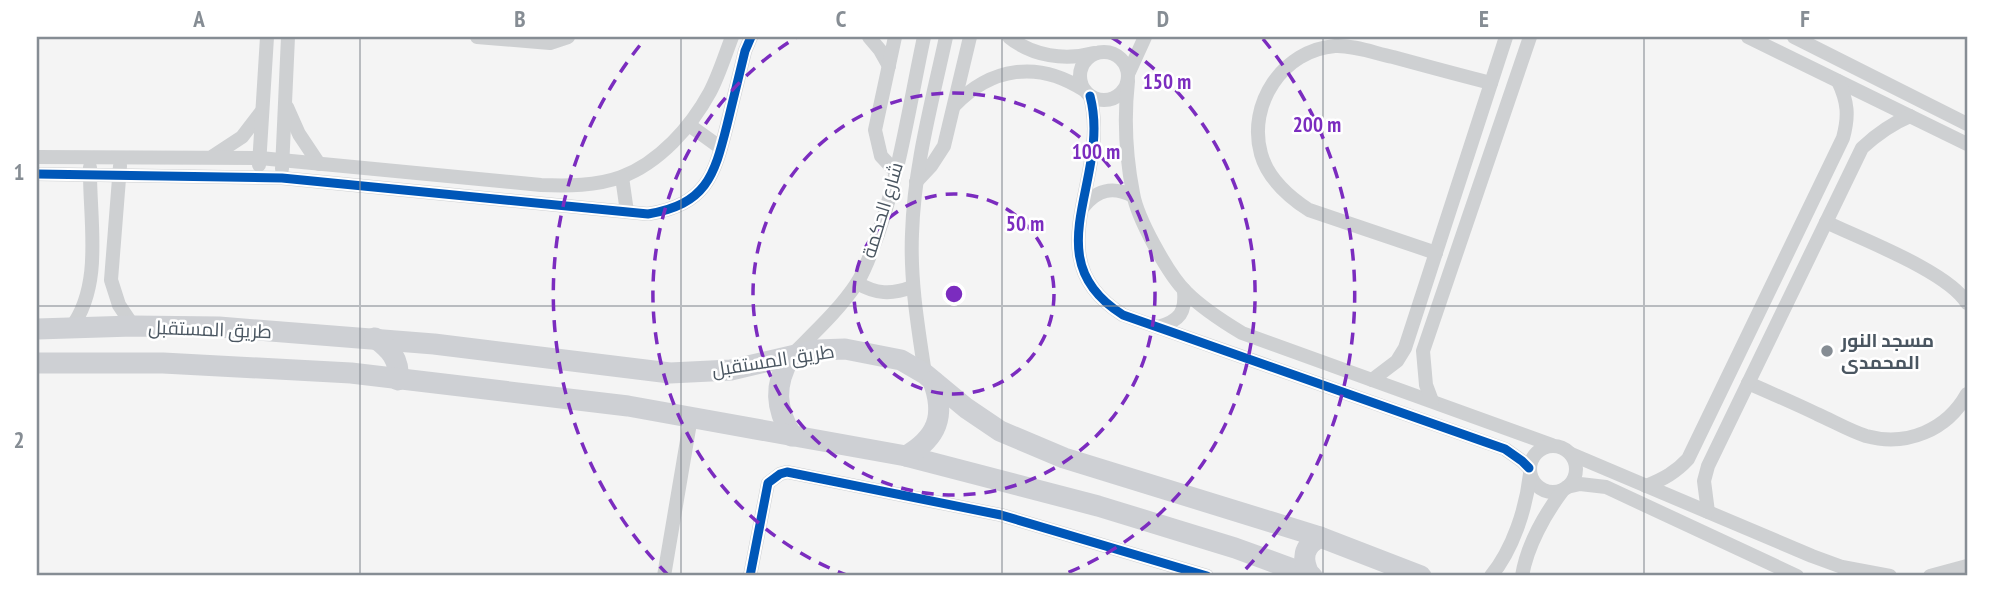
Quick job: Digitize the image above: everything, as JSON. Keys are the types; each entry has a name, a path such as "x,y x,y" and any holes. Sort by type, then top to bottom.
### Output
{"main road":[{"name":"طريق المستقبل","path":"37,329 219,327 375,338 670,373 731,370 817,350 845,348 901,360 929,377 989,424 1027,444 1064,458 1320,537 1421,576"},
{"path":"375,338 394,356 398,380"},
{"path":"790,358 782,372 778,405 792,436"},
{"name":"طريق المستقبل","path":"37,363 163,363 351,373 628,406 906,456 1098,506 1235,548 1311,576"},
{"path":"906,456 922,447 933,433 939,416 940,398 929,377"},
{"path":"1311,576 1305,567 1306,548 1320,537"}],"street":[{"path":"259,177 267,37"},
{"path":"282,178 288,37"},
{"path":"477,37 550,44 568,37"},
{"path":"37,157 90,155 260,158 541,185 581,185 622,177 658,154 688,125 710,92 732,37"},
{"path":"37,174 282,178 648,214 669,210 689,201 704,186 716,168 745,51 751,37"},
{"path":"869,37 889,66"},
{"path":"895,37 875,130 881,156 896,172"},
{"name":"شارع الحكمة","path":"790,358 857,283 882,222 896,172 924,37"},
{"name":"شارع الحكمة","path":"929,377 912,287 911,235 915,183 946,37"},
{"path":"915,183 931,166 944,146 970,37"},
{"path":"1009,37 1018,45 1055,57 1069,58 1100,52 1120,57 1128,77 1126,123 1133,196 1147,230 1184,290 1242,333 1563,447 1571,454 1842,567 1890,576"},
{"path":"1112,37 1100,52 1088,57 1080,73 1094,112 1095,136 1077,244 1080,266 1090,286 1104,303 1124,315 1505,449 1522,461 1534,484 1543,490 1553,492 1580,484 1606,487 1797,576"},
{"path":"953,107 969,90 989,78 1010,72 1048,73 1073,83 1099,100 1117,97 1124,90 1145,37"},
{"path":"1372,380 1396,361 1405,348 1508,37 1529,40 1423,351 1426,385 1432,401"},
{"path":"1748,37 1967,144"},
{"path":"1794,37 1967,124"},
{"path":"1436,253 1309,210 1292,199 1277,184 1261,155 1258,122 1267,91 1287,65 1315,48 1338,46 1361,49 1492,83"},
{"path":"1646,486 1677,471 1689,458 1843,138 1848,119 1847,99 1838,81"},
{"path":"285,102 299,134 319,164"},
{"path":"210,157 242,138 264,107"},
{"path":"1708,512 1704,481 1708,466 1862,148 1876,134 1910,116"},
{"path":"688,125 722,148"},
{"path":"71,328 85,304 90,282 90,155"},
{"path":"121,156 111,280 119,305 133,326"},
{"path":"1465,164 1485,171"},
{"path":"622,177 627,212"},
{"path":"1084,206 1093,195 1106,190 1120,190 1133,196"},
{"path":"1826,222 1943,278 1967,303"},
{"path":"1774,280 1794,288"},
{"path":"857,283 884,293 899,292 912,287"},
{"path":"1158,327 1170,324 1180,315 1185,303 1184,290"},
{"path":"1748,383 1867,436 1892,439 1918,435 1942,425 1960,408 1967,394"},
{"path":"664,576 691,417"},
{"path":"1491,576 1520,519 1527,497 1529,471 1536,452 1552,445"},
{"path":"1522,576 1550,507 1576,471 1571,454"},
{"path":"750,576 768,483 787,472 1000,515 1207,576"},
{"path":"1930,576 1967,566"}],"cycle path":[{"path":"37,174 282,178 648,214 683,203 695,195 712,173 751,37"},
{"path":"1090,96 1094,127 1092,157 1078,243 1083,268 1096,293 1123,315 1505,449 1529,468"},
{"path":"750,576 768,483 787,472 1001,515 1207,576"}],"place":[{"name":"مسجد النور المحمدى","path":"1827,351"}]}
